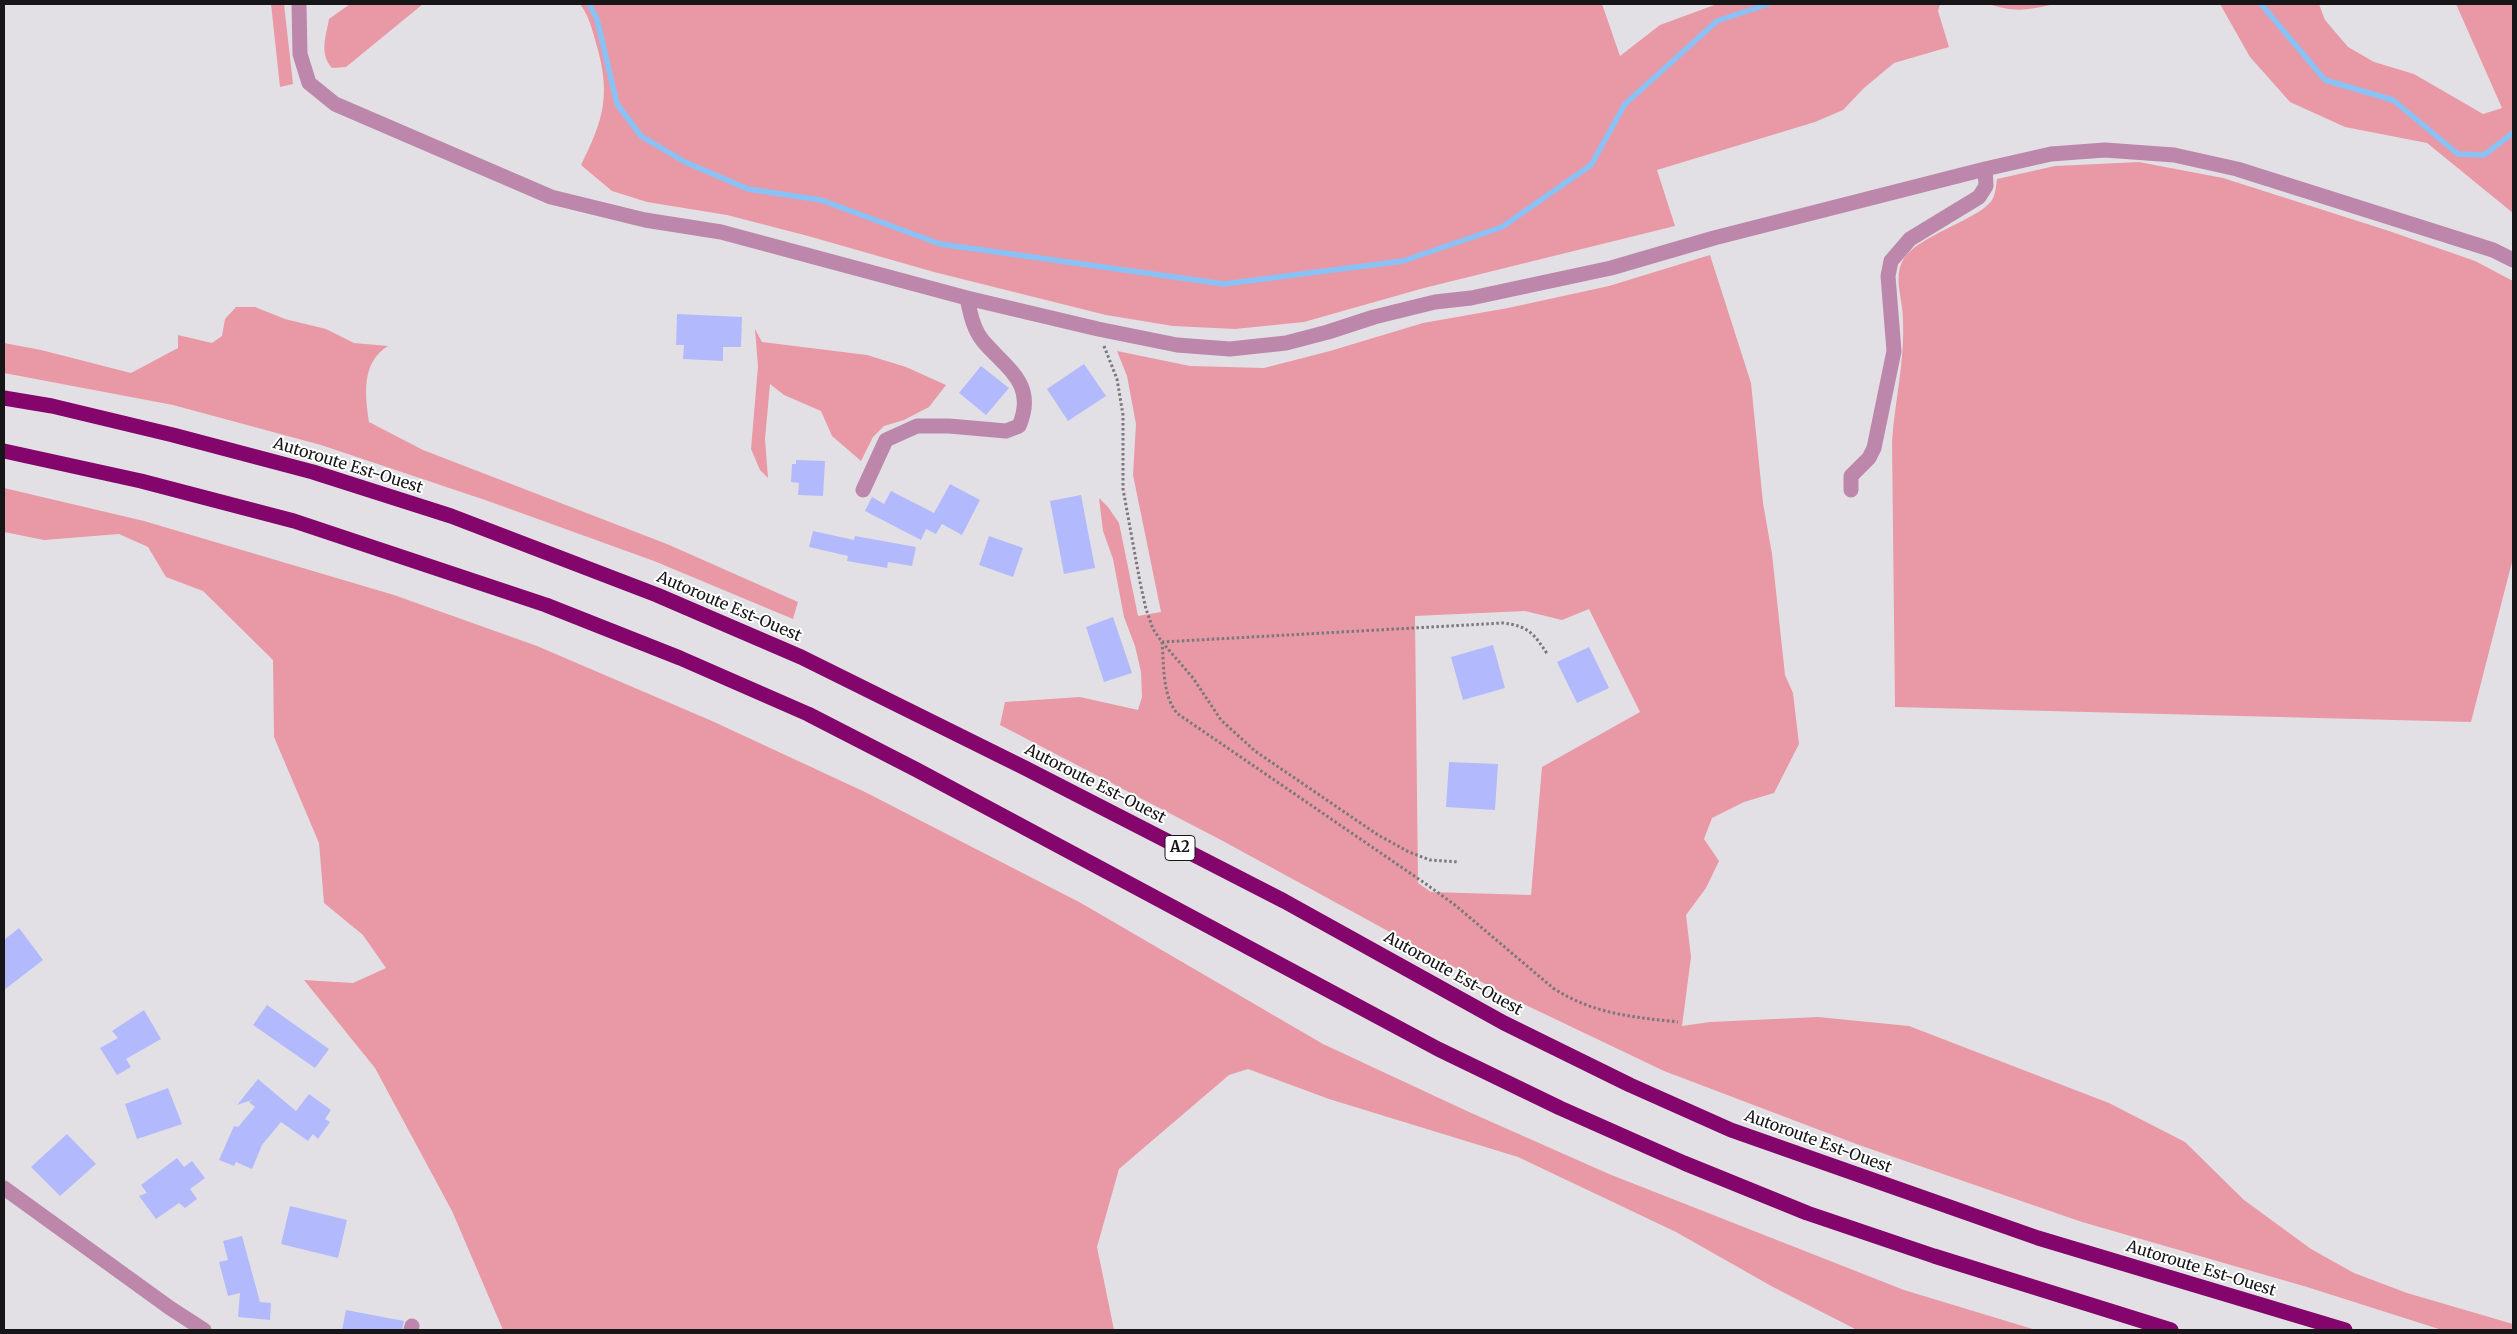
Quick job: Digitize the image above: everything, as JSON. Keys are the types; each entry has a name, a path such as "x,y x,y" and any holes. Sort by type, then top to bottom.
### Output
{"highway":[{"name":"Autoroute Est-Ouest","path":"4,398 52,406 314,472 451,516 657,595 801,657 1025,768 1284,901 1504,1023 1630,1085 1731,1130 2038,1238 2345,1330"},
{"path":"4,451 141,481 294,522 546,605 680,658 808,714 917,770 1429,1044 1560,1108 1684,1163 1807,1213 1943,1259 2171,1330"}],"street":[{"path":"299,4 300,54 309,83 334,104 551,197 645,220 722,232 967,298 1098,329 1177,345 1230,349 1286,343 1328,332 1374,316 1417,306 1471,298 1611,268 1714,238 1985,169 2051,154 2105,150 2174,155 2238,169 2493,250 2513,260"},
{"path":"1852,490 1851,476 1869,458 1874,448 1894,351 1888,276 1891,261 1910,238 1979,197 1986,186 1985,169"},
{"path":"863,490 886,440 917,426 949,426 1006,431 1019,426 1024,414 1024,388 1009,365 982,340 973,323 967,298"},
{"path":"4,1188 170,1308 204,1330"}],"path":[{"path":"1098,329 1116,379 1124,415 1123,490 1140,582 1146,609 1154,630 1162,642 1193,678 1222,720 1255,751 1378,835 1409,852 1430,860 1459,862"},
{"path":"1162,642 1503,623 1519,625 1534,634 1548,655"},
{"path":"1162,642 1168,692 1172,708 1178,714 1426,884 1553,988 1591,1008 1632,1018 1678,1022"}],"shaded area":[{"path":"271,4 284,4 293,84 280,87"},
{"path":"350,4 423,4 346,67 332,68 328,63 325,51 325,38 329,19"},
{"path":"580,4 1602,4 1620,56 1660,25 1717,4 1940,4 1938,11 1949,47 1894,63 1864,88 1843,110 1815,122 1657,170 1675,226 1424,288 1304,322 1235,329 1173,326 1106,315 934,272 727,215 647,202 612,191 581,165 600,120 604,92 601,61 592,28"},
{"path":"1989,4 2054,4 2014,10"},
{"path":"2220,4 2319,4 2325,20 2348,47 2374,62 2414,74 2483,114 2502,108 2456,4 2513,4 2513,213 2427,143 2345,127 2290,102 2250,57"},
{"path":"2139,162 2223,178 2389,231 2475,261 2513,281 2513,558 2471,722 1895,707 1892,441 1903,350 1903,312 1899,274 1903,260 1922,242 1988,205 1994,196 1997,179 2055,166"},
{"path":"1710,255 1751,383 1763,503 1772,554 1785,675 1793,693 1799,744 1774,793 1744,802 1712,818 1704,839 1719,861 1706,888 1686,915 1691,957 1682,1026 1710,1022 1818,1017 1909,1026 2109,1103 2185,1142 2244,1200 2311,1249 2354,1273 2407,1293 2513,1324 2513,1330 2442,1330 2307,1287 2082,1222 1859,1145 1664,1071 1511,998 1221,840 1000,725 1005,702 1080,697 1138,710 1142,697 1141,672 1135,646 1124,617 1113,559 1103,531 1099,498 1119,523 1138,616 1161,612 1133,475 1136,424 1127,376 1117,351 1190,366 1264,368 1330,351 1423,323 1508,308 1609,286","holes":["1589,609 1640,712 1542,767 1531,895 1431,892 1418,883 1415,616 1525,611 1562,620"]},
{"path":"236,307 255,307 285,319 326,329 354,343 388,346 379,353 369,370 366,401 369,422 423,450 667,544 798,602 793,619 654,561 488,501 321,445 173,405 4,373 4,343 41,350 131,373 178,348 178,335 212,343 222,336 225,319"},
{"path":"755,329 762,342 867,355 906,367 946,385 929,407 904,420 884,426 873,437 861,461 832,436 821,411 784,395 770,384 765,439 768,478 760,470 751,449 758,366"},
{"path":"4,488 144,521 394,595 537,646 712,721 865,792 1081,903 1323,1044 1469,1112 1609,1174 1904,1290 2036,1330 1857,1330 1773,1287 1676,1232 1518,1157 1329,1099 1248,1069 1229,1075 1119,1169 1097,1247 1114,1330 503,1330 452,1211 375,1068 304,980 353,983 386,968 363,935 324,903 319,843 274,737 273,660 203,591 166,577 148,547 119,534 44,540 4,532"}],"building":[{"path":"677,314 742,317 741,347 723,347 723,361 683,359 684,345 676,345"},
{"path":"1084,364 1106,396 1068,421 1047,389"},
{"path":"981,366 1009,388 986,415 959,393"},
{"path":"796,460 825,461 823,496 798,495 799,483 791,482 792,464 796,464"},
{"path":"950,484 980,500 962,535 942,524 936,534 926,529 921,540 865,511 872,497 884,504 891,491 934,513"},
{"path":"1081,495 1095,568 1064,574 1050,501"},
{"path":"813,531 854,540 855,536 916,547 912,566 888,562 887,568 847,561 848,556 809,547"},
{"path":"989,536 1023,548 1013,577 979,565"},
{"path":"1113,617 1132,673 1104,682 1086,627"},
{"path":"1493,645 1505,688 1463,700 1451,657"},
{"path":"1589,647 1609,688 1577,703 1557,662"},
{"path":"1449,762 1498,764 1495,810 1446,807"},
{"path":"19,928 43,960 4,990 4,940"},
{"path":"267,1005 329,1049 315,1068 253,1025"},
{"path":"144,1010 161,1039 126,1059 131,1067 117,1075 100,1048 118,1038 112,1031"},
{"path":"258,1079 296,1111 309,1094 331,1110 325,1119 330,1122 318,1139 313,1134 308,1141 281,1122 262,1145 252,1169 236,1162 234,1166 219,1160 234,1126 238,1127 255,1107 249,1102 252,1100 237,1105"},
{"path":"168,1088 182,1124 137,1139 125,1104"},
{"path":"67,1134 96,1164 60,1196 31,1167"},
{"path":"177,1158 184,1167 192,1161 205,1178 190,1189 197,1199 185,1208 179,1203 156,1219 139,1196 147,1193 141,1185"},
{"path":"290,1206 347,1220 338,1258 281,1244"},
{"path":"242,1236 260,1302 271,1303 270,1320 238,1317 240,1293 228,1296 219,1262 228,1260 223,1241"},
{"path":"346,1310 404,1321 402,1330 342,1330"}],"waterway":[{"path":"589,4 597,19 617,104 641,136 685,162 748,189 821,200 940,244 1224,284 1403,261 1502,227 1591,165 1625,104 1717,21 1768,4"},
{"path":"2261,4 2325,80 2393,100 2458,154 2484,155 2513,133"}]}
